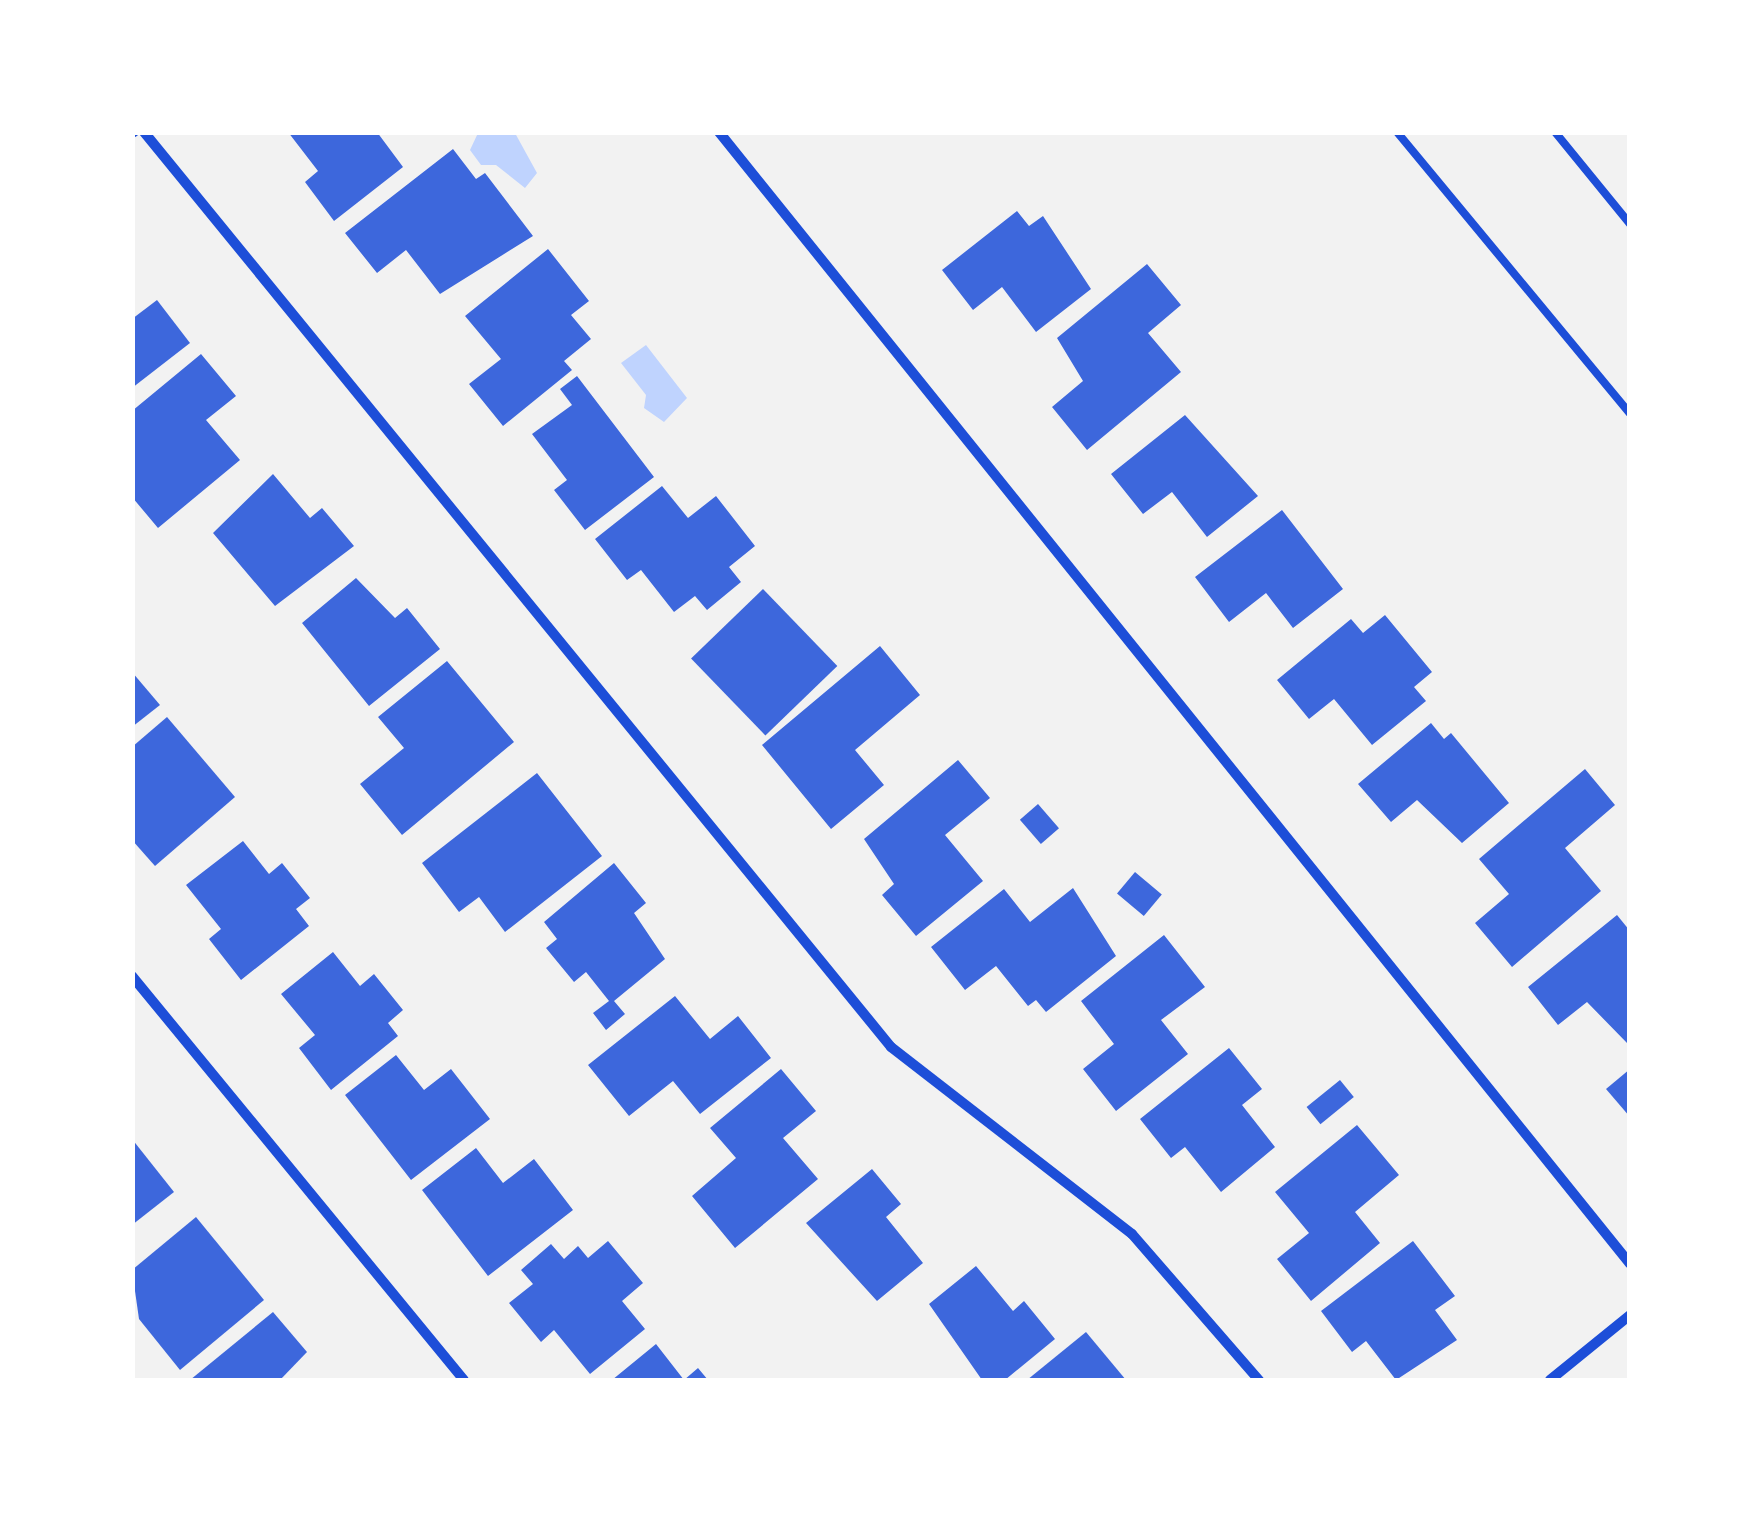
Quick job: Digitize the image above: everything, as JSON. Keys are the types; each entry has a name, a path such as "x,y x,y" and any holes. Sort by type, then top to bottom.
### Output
{"street":[{"path":"144,132 891,1047 1132,1234 1259,1380"},
{"path":"719,132 1630,1264"},
{"path":"132,976 464,1380"},
{"path":"1550,1380 1630,1315"}],"lane":[{"path":"1397,132 1630,414"},
{"path":"1555,132 1630,224"}],"water":[{"path":"478,133 515,133 537,173 525,188 496,165 481,165 470,150"},
{"path":"646,345 687,398 664,422 644,408 646,395 621,363"}],"building":[{"path":"288,132 377,132 403,167 334,221 305,182 318,171"},
{"path":"453,149 476,179 485,173 533,236 440,294 406,250 377,273 345,233"},
{"path":"1017,211 1029,226 1043,216 1091,289 1036,332 1002,287 973,310 942,270"},
{"path":"548,249 589,301 571,315 591,339 564,361 572,370 503,426 469,384 501,359 465,316"},
{"path":"1147,264 1181,305 1148,333 1181,372 1087,450 1052,407 1083,381 1057,338"},
{"path":"157,300 190,343 132,388 132,319"},
{"path":"201,354 236,396 206,420 240,460 158,528 132,497 132,411"},
{"path":"577,376 654,477 585,530 554,490 567,480 532,434 572,405 560,389"},
{"path":"1185,415 1258,496 1207,537 1172,492 1143,514 1111,474"},
{"path":"273,474 310,518 322,508 354,546 275,606 213,533"},
{"path":"662,486 688,518 716,496 755,546 729,567 741,582 707,610 695,596 674,612 641,570 627,580 595,539"},
{"path":"1282,510 1343,589 1293,628 1266,593 1229,622 1195,577"},
{"path":"356,578 395,618 407,608 440,649 369,706 302,623"},
{"path":"763,589 837,666 765,735 691,658"},
{"path":"1385,615 1432,672 1414,687 1426,701 1372,745 1334,699 1309,719 1277,680 1351,619 1363,633"},
{"path":"880,646 920,695 855,750 884,785 831,829 762,745"},
{"path":"447,661 514,742 402,835 360,784 404,748 378,717"},
{"path":"132,672 160,705 132,727"},
{"path":"167,717 235,797 155,866 132,840 132,747"},
{"path":"1431,723 1444,739 1451,733 1509,803 1462,843 1417,800 1391,822 1358,784"},
{"path":"958,760 990,798 945,835 983,881 916,936 882,895 894,884 864,839"},
{"path":"1585,769 1615,805 1565,848 1601,891 1512,967 1475,923 1509,894 1479,859"},
{"path":"537,773 602,856 505,932 479,897 459,912 422,863"},
{"path":"1038,804 1059,828 1041,844 1020,820"},
{"path":"243,841 269,874 282,863 310,898 296,909 309,926 241,980 209,939 221,929 186,885"},
{"path":"614,863 646,903 634,913 665,959 614,1001 625,1014 606,1030 593,1013 609,1001 586,972 574,982 546,948 557,939 544,922"},
{"path":"1135,872 1162,894 1144,916 1117,893"},
{"path":"1073,888 1116,956 1046,1012 1036,1000 1028,1006 996,966 965,990 931,947 1004,889 1030,922"},
{"path":"1617,915 1630,931 1627,1043 1587,1002 1558,1025 1528,987"},
{"path":"1164,935 1205,987 1161,1020 1188,1054 1116,1111 1083,1069 1114,1044 1081,1001"},
{"path":"333,952 360,986 374,974 403,1010 388,1023 398,1036 331,1090 299,1048 315,1035 281,994"},
{"path":"675,996 710,1039 738,1016 771,1058 700,1114 673,1081 629,1116 588,1065"},
{"path":"1229,1048 1262,1089 1242,1105 1275,1147 1221,1192 1185,1147 1171,1158 1140,1119"},
{"path":"396,1055 424,1090 451,1069 490,1119 411,1180 345,1095"},
{"path":"781,1069 816,1111 783,1138 818,1179 735,1248 692,1196 736,1158 710,1128"},
{"path":"1630,1069 1630,1117 1606,1089"},
{"path":"1340,1080 1354,1097 1320,1124 1307,1107"},
{"path":"1357,1125 1399,1175 1355,1212 1380,1243 1311,1301 1277,1259 1309,1233 1275,1192"},
{"path":"132,1139 174,1192 132,1225"},
{"path":"476,1148 503,1183 534,1159 573,1210 488,1276 422,1190"},
{"path":"872,1169 901,1204 886,1217 923,1263 877,1301 806,1223"},
{"path":"196,1217 264,1300 180,1370 139,1319 132,1270"},
{"path":"608,1241 643,1283 622,1301 645,1329 590,1374 554,1330 541,1342 509,1303 533,1284 521,1270 551,1244 564,1259 578,1246 588,1258"},
{"path":"1413,1241 1455,1296 1435,1310 1457,1340 1396,1380 1366,1341 1352,1352 1321,1311"},
{"path":"976,1266 1013,1311 1024,1301 1055,1339 1005,1380 982,1380 929,1304"},
{"path":"273,1312 307,1352 280,1380 190,1380"},
{"path":"1086,1332 1126,1380 1027,1380"},
{"path":"656,1344 684,1380 612,1380"},
{"path":"698,1368 708,1380 684,1380"}]}
